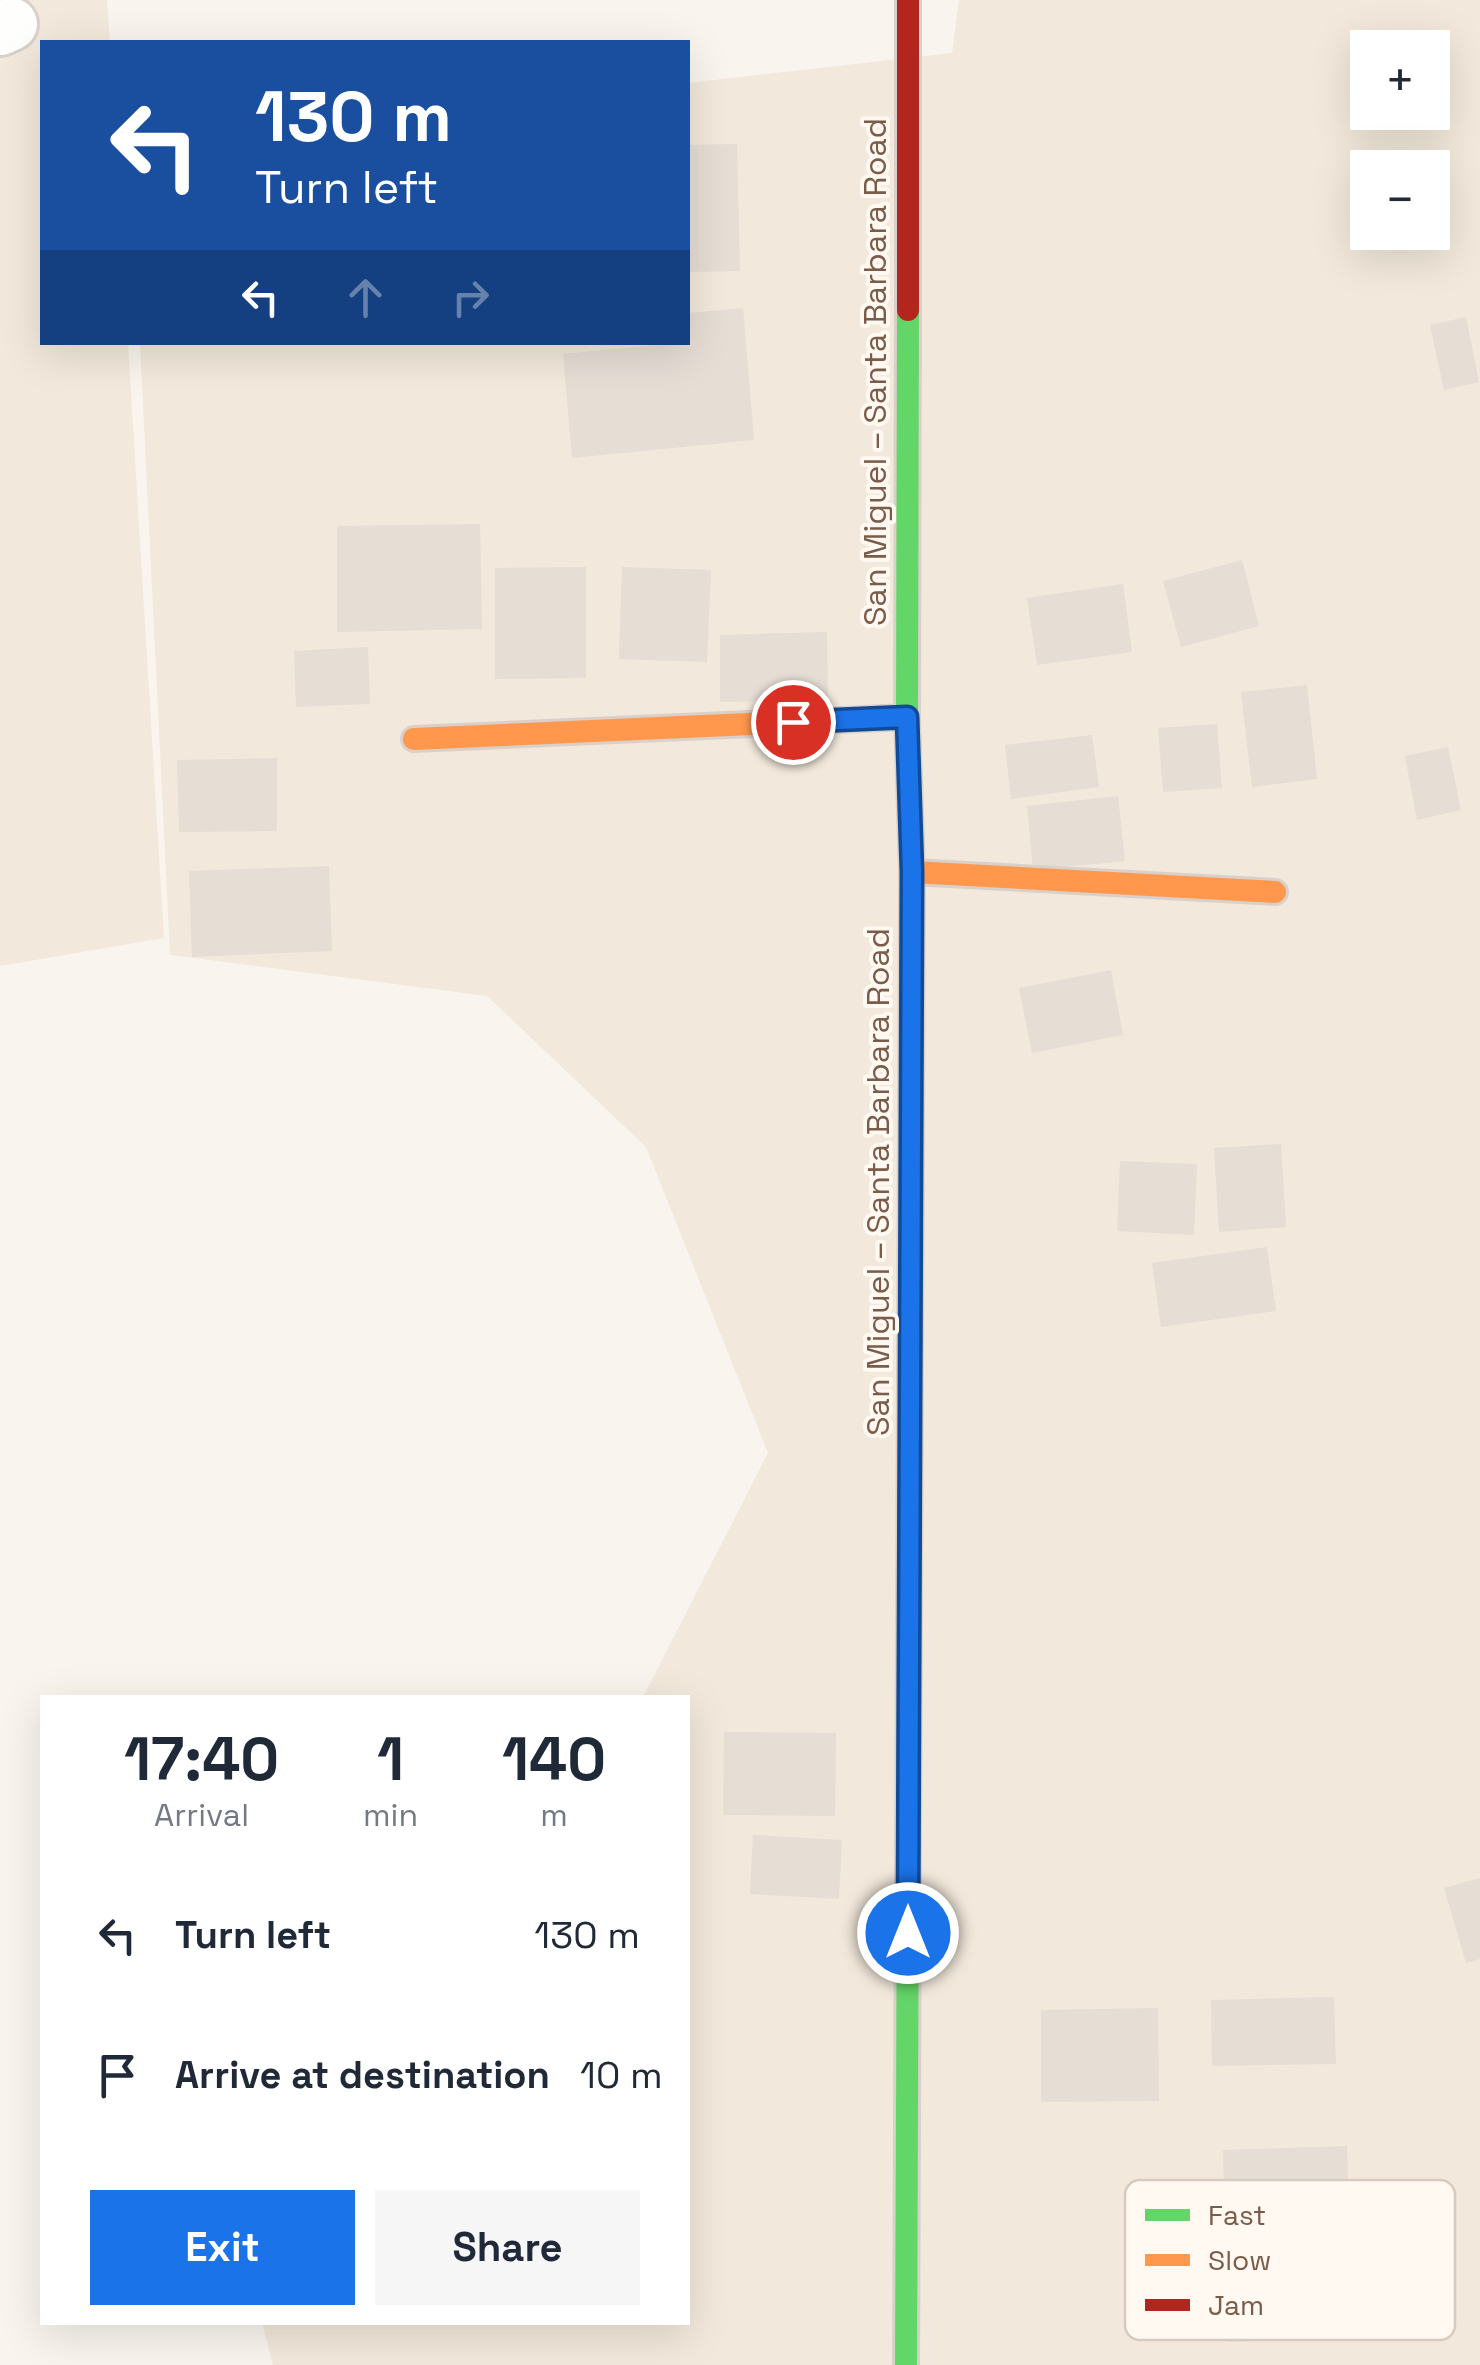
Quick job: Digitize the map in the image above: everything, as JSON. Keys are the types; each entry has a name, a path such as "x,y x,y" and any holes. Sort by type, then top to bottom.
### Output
{"main road":[{"name":"San Miguel – Santa Barbara Road","path":"906,2365 912,872 907,717 908,0"},
{"path":"414,739 907,717"},
{"path":"912,872 1275,892"}],"shaded area":[{"path":"0,0 107,0 110,40 40,40 40,345 128,345 164,938 0,966"},
{"path":"959,0 1480,0 1480,2365 273,2365 263,2325 690,2325 690,1695 644,1695 768,1453 646,1147 487,996 170,955 140,345 690,345 690,83 952,53"}],"building":[{"path":"737,144 740,271 690,272 690,145"},
{"path":"743,308 754,440 572,458 563,354 690,345 690,313"},
{"path":"1466,317 1479,382 1444,390 1430,325"},
{"path":"480,524 482,629 337,632 337,526"},
{"path":"1242,560 1259,626 1181,647 1163,581"},
{"path":"586,567 586,678 495,679 495,568"},
{"path":"622,567 711,570 707,662 619,659"},
{"path":"1123,584 1132,652 1037,665 1027,598"},
{"path":"827,632 828,700 720,702 720,635"},
{"path":"368,647 370,704 296,707 294,651"},
{"path":"1307,685 1317,779 1252,787 1241,692"},
{"path":"1217,724 1222,788 1163,792 1158,728"},
{"path":"1092,735 1099,787 1011,799 1005,745"},
{"path":"1448,747 1461,810 1417,820 1405,756"},
{"path":"277,758 277,831 179,832 177,760"},
{"path":"1118,796 1125,861 1033,870 1027,806"},
{"path":"329,866 332,951 192,957 189,871"},
{"path":"1111,970 1123,1035 1032,1053 1019,988"},
{"path":"1281,1144 1286,1227 1219,1232 1214,1148"},
{"path":"1120,1161 1197,1164 1194,1235 1117,1231"},
{"path":"1267,1247 1276,1311 1161,1327 1152,1263"},
{"path":"724,1732 836,1733 835,1816 723,1815"},
{"path":"753,1835 842,1840 839,1899 750,1894"},
{"path":"1480,1878 1480,1959 1466,1963 1444,1888"},
{"path":"1334,1997 1336,2064 1212,2066 1211,2000"},
{"path":"1158,2008 1159,2101 1041,2102 1041,2010"},
{"path":"1347,2146 1348,2180 1224,2180 1223,2150"}],"traffic: fast":[{"path":"908,310 911,1128"},
{"path":"906,2365 909,1612"}],"traffic: slow":[{"path":"414,739 907,717"},
{"path":"912,872 1275,892"}],"traffic: jam":[{"path":"908,0 908,310"},
{"path":"909,1612 911,1128"}],"route":[{"path":"793,722 907,717 912,872 908,1933"}]}
